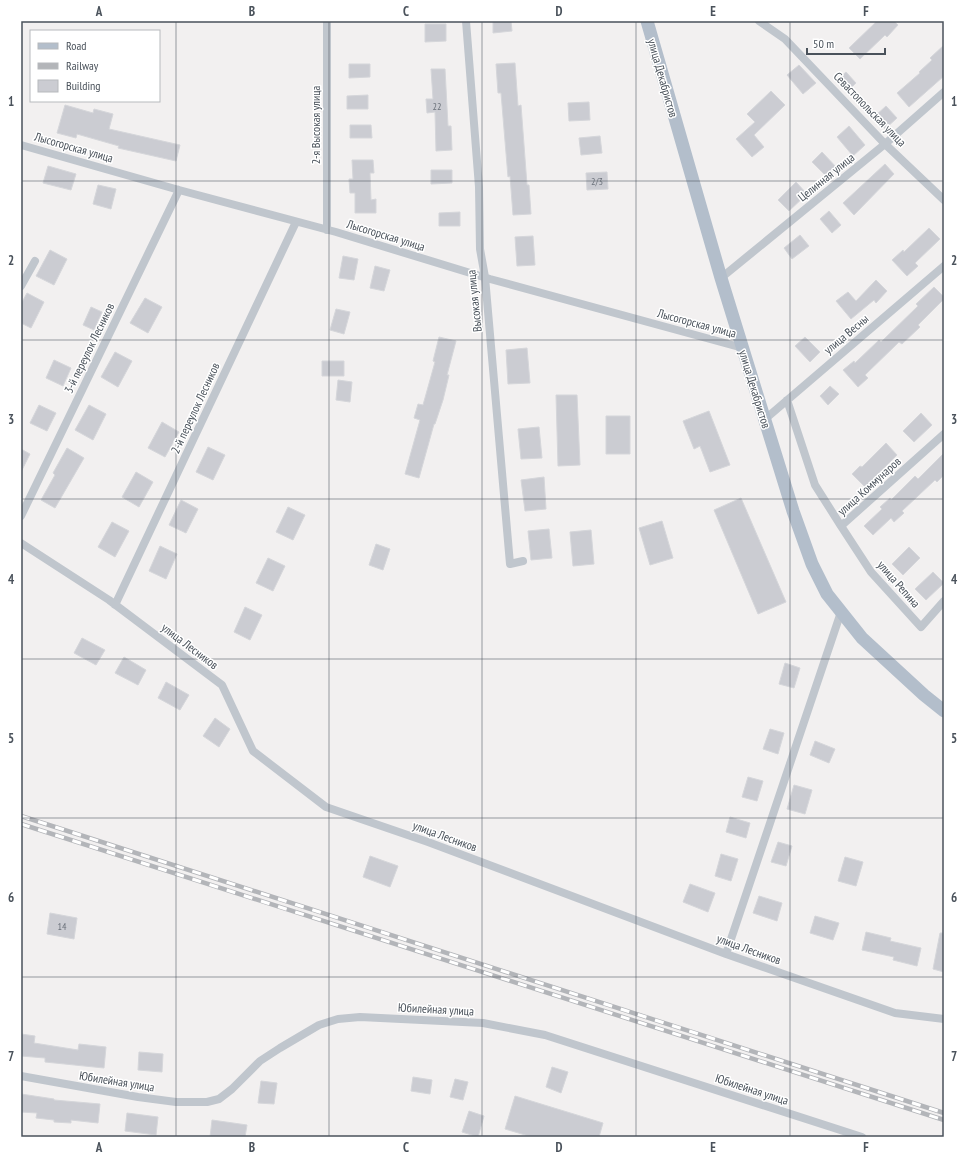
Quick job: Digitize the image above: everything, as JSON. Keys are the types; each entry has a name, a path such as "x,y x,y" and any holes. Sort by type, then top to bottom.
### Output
{"main road":[{"name":"улица Декабристов","path":"646,21 764,420 793,511 812,564 827,594 862,638 924,695 944,711"}],"street":[{"name":"2-я Высокая улица","path":"327,21 327,230"},
{"name":"Высокая улица","path":"466,21 479,187 480,249 485,277 510,564 523,561"},
{"name":"Севастопольская улица","path":"759,21 784,39 885,144 944,200"},
{"name":"Целинная улица","path":"721,278 885,144 944,92"},
{"name":"Лысогорская улица","path":"21,145 327,230 485,277 743,348"},
{"name":"3-й переулок Лесников","path":"21,516 179,190"},
{"name":"2-й переулок Лесников","path":"115,604 296,222"},
{"path":"21,286 35,261"},
{"name":"улица Весны","path":"764,420 944,266"},
{"name":"улица Коммунаров","path":"787,400 815,485 841,526 944,434"},
{"name":"улица Репина","path":"841,526 871,572 920,627 944,601"},
{"name":"улица Лесников","path":"21,543 115,604 222,685 253,751 326,807 428,842 726,954 895,1013 944,1019"},
{"path":"726,954 841,612"},
{"name":"Юбилейная улица","path":"21,1076 138,1097 176,1102 207,1102 219,1099 232,1089 260,1061 280,1048 319,1025 338,1019 360,1017 483,1023 545,1035 862,1137"}],"building":[{"path":"493,21 511,21 512,31 493,33"},
{"path":"877,21 894,21 898,25 887,37 885,35 860,59 849,48"},
{"path":"425,24 446,24 446,41 425,42"},
{"path":"944,45 944,76 909,107 897,93 920,73 919,72 932,60 930,58"},
{"path":"515,63 518,106 521,105 527,185 529,185 531,214 513,215 510,176 508,177 501,93 498,93 496,64"},
{"path":"349,64 370,64 370,77 349,78"},
{"path":"799,65 816,83 803,94 787,75"},
{"path":"431,69 445,69 448,126 451,126 452,150 436,151 435,112 427,113 426,99 433,99"},
{"path":"846,72 856,83 848,91 837,80"},
{"path":"771,91 785,105 754,135 764,147 752,157 736,139 755,122 747,114"},
{"path":"368,95 368,109 347,109 347,96"},
{"path":"589,102 590,120 569,121 568,103"},
{"path":"65,105 93,113 94,109 113,114 109,129 180,145 176,161 118,148 119,146 77,134 76,138 57,133"},
{"path":"886,106 897,118 885,129 874,117"},
{"path":"350,125 371,125 372,138 350,138"},
{"path":"849,126 865,145 853,156 837,137"},
{"path":"600,136 602,153 581,155 579,138"},
{"path":"822,152 837,168 827,177 812,162"},
{"path":"352,160 373,160 374,173 370,173 371,200 376,199 376,213 355,213 355,193 350,193 349,179 353,179"},
{"path":"885,164 894,174 854,215 843,203"},
{"path":"48,166 76,174 71,190 43,183"},
{"path":"431,170 452,170 452,183 431,184"},
{"path":"607,172 608,189 587,190 586,173"},
{"path":"796,182 807,194 789,211 778,200"},
{"path":"98,185 116,189 111,209 93,204"},
{"path":"829,211 841,225 832,233 820,219"},
{"path":"460,212 460,226 439,226 439,213"},
{"path":"929,228 940,239 915,263 918,266 907,276 892,260 903,250 904,252"},
{"path":"800,235 809,246 792,259 784,248"},
{"path":"533,236 535,265 517,266 515,237"},
{"path":"50,250 67,259 54,285 36,276"},
{"path":"343,256 358,259 354,280 339,278"},
{"path":"375,266 390,270 384,291 370,288"},
{"path":"876,280 887,291 876,303 874,300 851,319 836,301 848,292 856,301"},
{"path":"934,287 944,297 944,299 918,325 920,327 902,344 899,342 865,375 868,378 858,387 843,370 854,361 855,363 879,340 881,342 918,306 916,304"},
{"path":"27,293 44,302 31,328 21,323 21,304"},
{"path":"145,298 162,307 148,333 130,323"},
{"path":"91,307 102,312 94,330 83,325"},
{"path":"336,309 350,312 344,334 330,330"},
{"path":"439,337 456,341 447,375 449,375 443,400 434,424 419,478 405,474 420,420 414,418 418,404 423,405 435,362 433,361"},
{"path":"805,337 820,352 810,362 795,346"},
{"path":"527,348 530,383 508,384 506,350"},
{"path":"115,352 132,361 118,387 101,377"},
{"path":"54,360 71,368 63,386 46,378"},
{"path":"322,361 344,361 344,376 322,376"},
{"path":"338,380 352,382 350,402 336,400"},
{"path":"830,386 839,394 828,405 820,396"},
{"path":"556,395 577,395 580,465 558,466"},
{"path":"39,405 56,413 47,431 30,423"},
{"path":"89,405 106,414 93,440 75,430"},
{"path":"709,411 730,465 710,472 700,446 694,449 683,421"},
{"path":"921,413 932,425 914,442 903,431"},
{"path":"606,416 630,416 630,454 606,454"},
{"path":"162,422 179,432 165,457 148,448"},
{"path":"539,427 542,458 521,459 518,429"},
{"path":"886,443 897,455 865,487 852,474 860,466 862,467"},
{"path":"208,447 225,455 213,480 196,472"},
{"path":"67,448 84,458 55,508 41,500 55,475 53,473"},
{"path":"21,449 30,454 21,472"},
{"path":"944,453 944,475 937,482 935,480 902,511 904,513 894,522 891,518 873,535 864,526 882,509 880,507 890,498 891,500 915,476 918,479"},
{"path":"136,472 153,482 139,507 122,497"},
{"path":"544,477 546,509 525,511 521,480"},
{"path":"741,498 786,602 758,614 714,510"},
{"path":"181,500 198,509 186,533 169,525"},
{"path":"288,507 305,515 293,540 276,532"},
{"path":"662,521 673,558 650,565 639,528"},
{"path":"112,522 129,531 115,557 98,547"},
{"path":"549,529 552,558 531,560 528,531"},
{"path":"591,530 594,564 573,566 570,532"},
{"path":"376,544 390,549 383,570 369,565"},
{"path":"160,546 177,554 166,579 149,571"},
{"path":"909,547 920,558 903,575 892,564"},
{"path":"268,558 285,566 273,591 256,583"},
{"path":"933,572 944,583 926,600 915,589"},
{"path":"245,607 262,615 250,640 234,632"},
{"path":"82,638 105,650 96,665 74,653"},
{"path":"124,657 146,670 138,685 115,673"},
{"path":"785,663 800,668 794,688 779,684"},
{"path":"166,682 189,695 180,710 158,698"},
{"path":"215,718 230,729 219,747 203,736"},
{"path":"770,729 784,733 778,754 763,749"},
{"path":"815,741 835,749 829,763 810,755"},
{"path":"748,777 763,781 757,801 742,797"},
{"path":"794,785 812,790 805,814 787,809"},
{"path":"730,817 750,823 746,838 726,832"},
{"path":"778,842 792,846 786,866 771,862"},
{"path":"721,854 738,859 731,881 715,876"},
{"path":"370,856 398,866 390,887 363,877"},
{"path":"845,857 863,862 856,886 838,881"},
{"path":"690,884 715,893 708,912 683,902"},
{"path":"759,896 782,903 777,921 753,913"},
{"path":"50,913 77,918 74,939 47,934"},
{"path":"815,916 839,923 833,940 810,933"},
{"path":"866,932 891,938 890,941 921,948 917,966 893,960 894,957 862,950"},
{"path":"940,933 944,933 944,972 933,969"},
{"path":"21,1034 35,1036 34,1043 78,1050 79,1044 106,1047 104,1068 45,1062 45,1058 21,1056"},
{"path":"139,1052 163,1054 162,1072 138,1070"},
{"path":"552,1067 568,1072 561,1093 546,1087"},
{"path":"413,1077 432,1080 430,1094 411,1091"},
{"path":"455,1079 468,1082 463,1100 450,1097"},
{"path":"261,1081 277,1083 274,1104 258,1103"},
{"path":"21,1094 54,1100 100,1104 98,1123 71,1120 71,1123 54,1122 54,1120 36,1118 37,1113 21,1112"},
{"path":"515,1096 603,1123 599,1137 532,1137 505,1129"},
{"path":"469,1111 484,1116 478,1137 462,1132"},
{"path":"127,1113 158,1117 156,1135 125,1131"},
{"path":"212,1120 247,1125 245,1137 210,1137"}],"railway":[{"path":"21,816 944,1113"},
{"path":"21,824 944,1120"}]}
